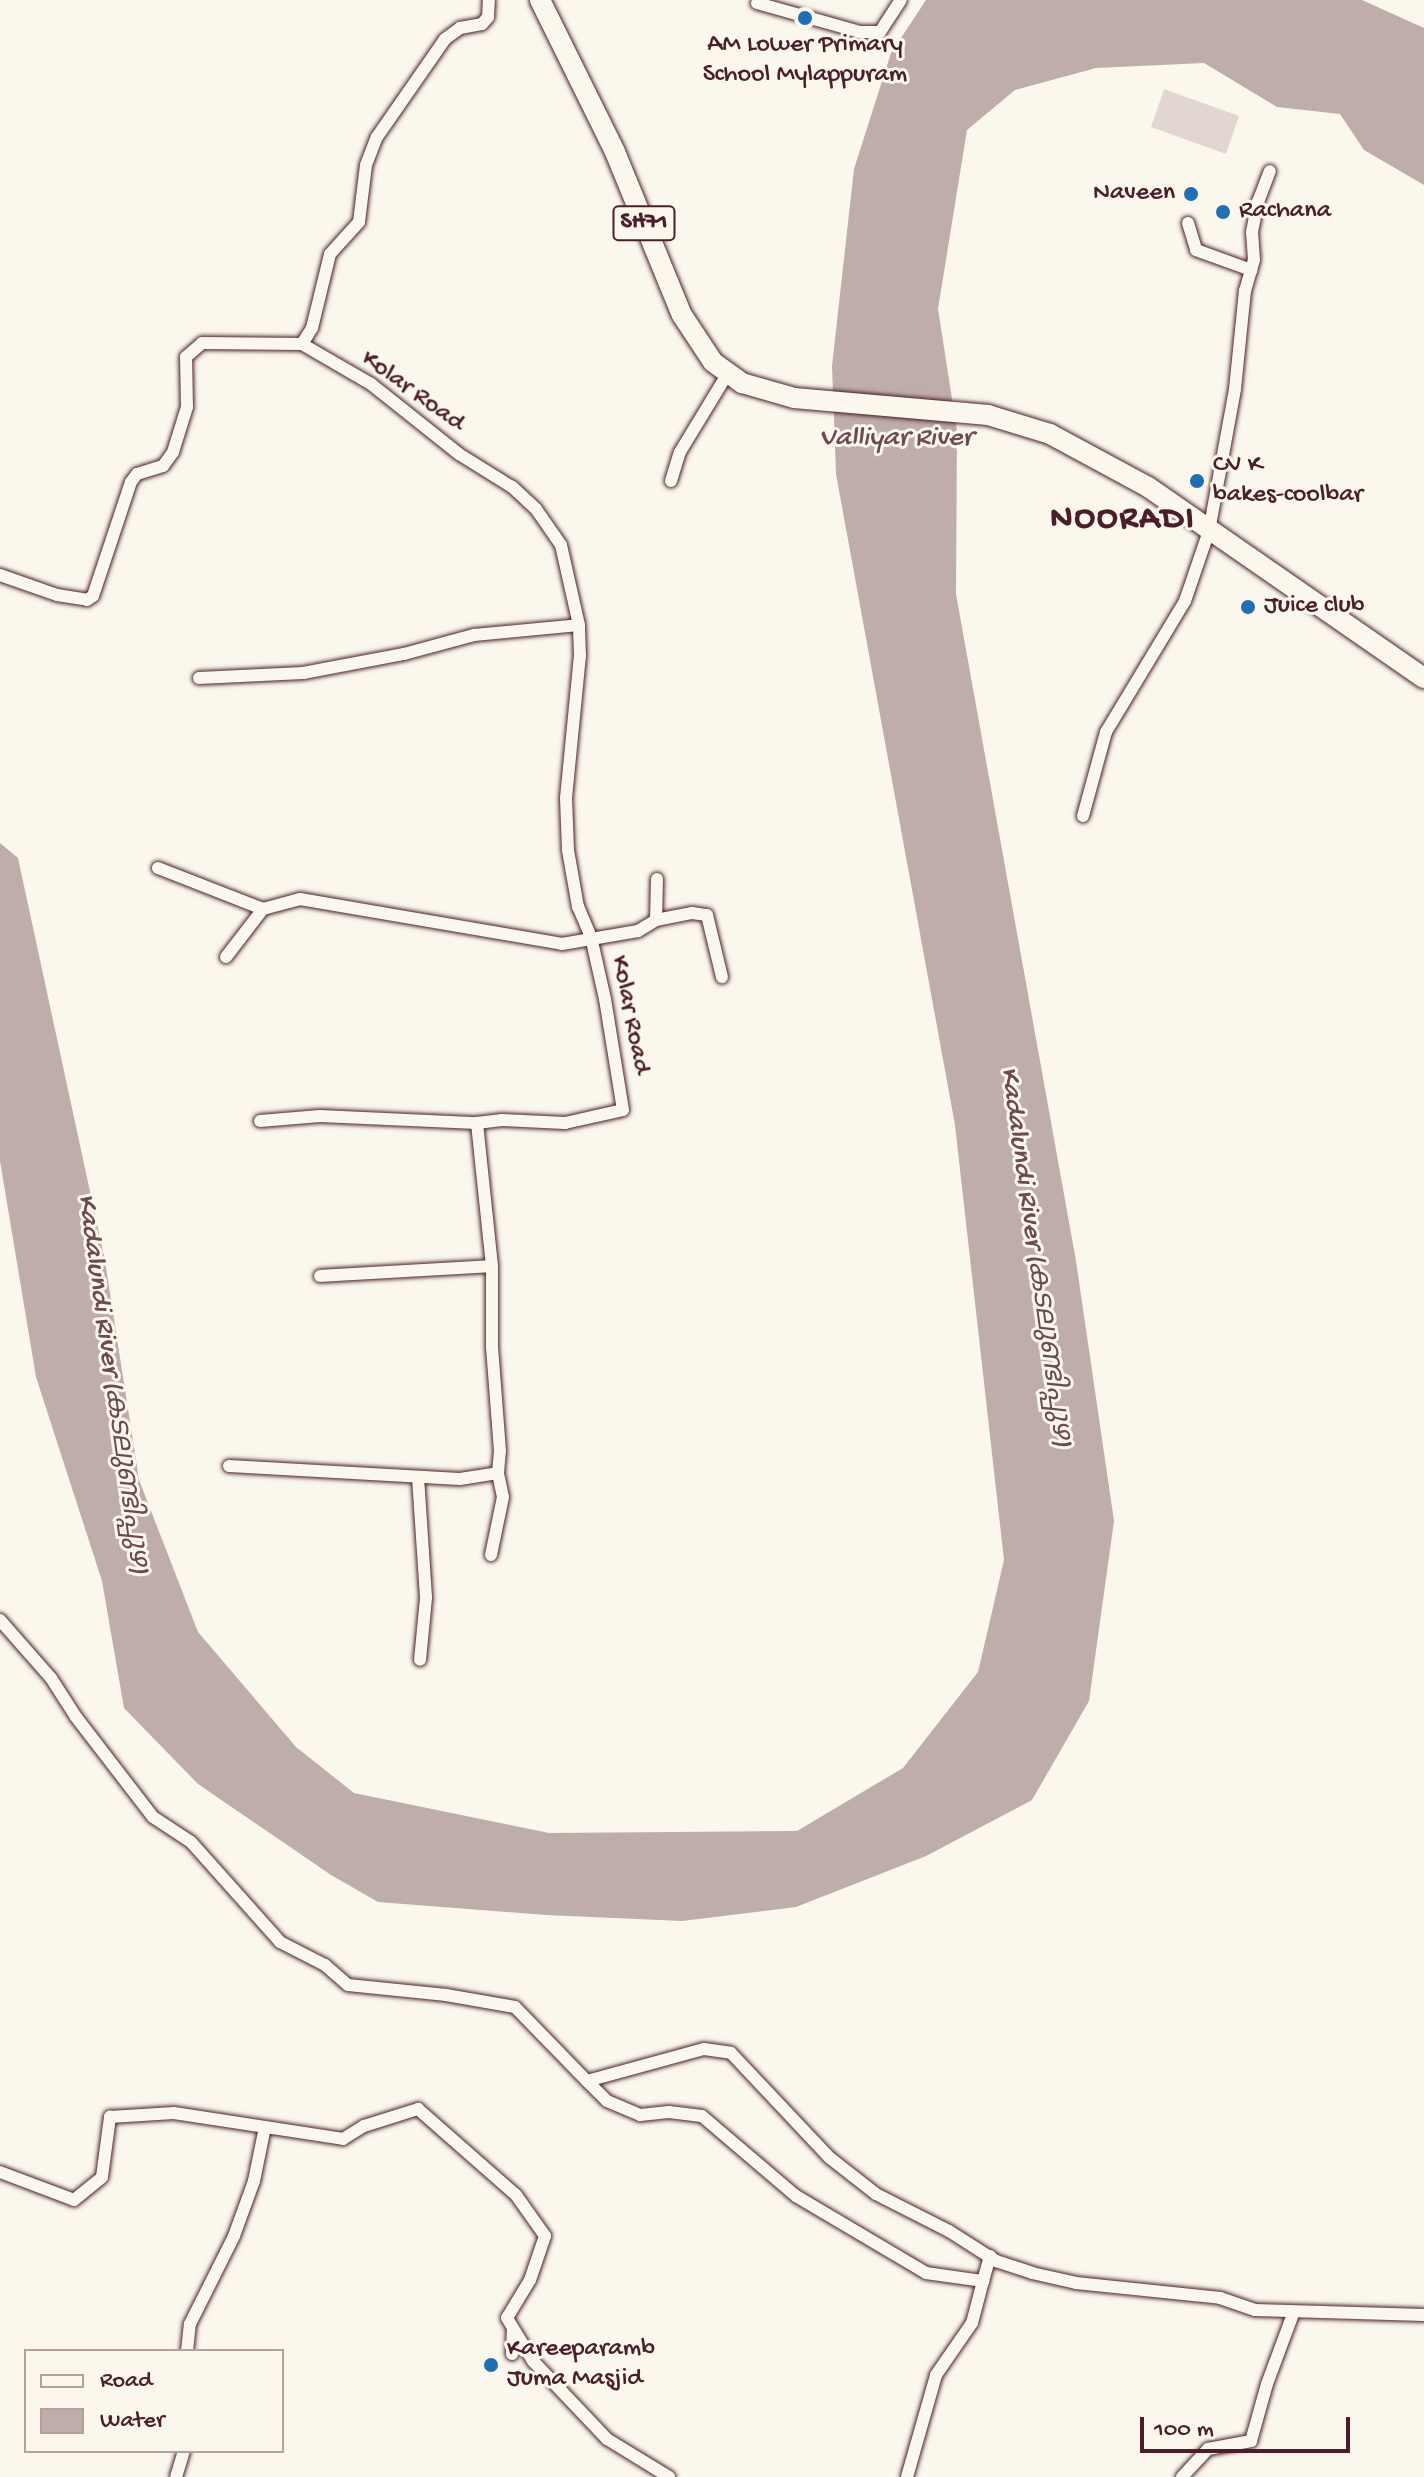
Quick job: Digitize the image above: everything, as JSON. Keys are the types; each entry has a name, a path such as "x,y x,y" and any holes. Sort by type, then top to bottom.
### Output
{"main road":[{"name":"SH71","path":"540,0 615,152 682,315 713,362 742,383 794,398 988,415 1050,434 1148,487 1424,678"}],"street":[{"path":"0,575 57,595 87,600 93,596 131,482 137,474 163,466 173,452 187,407 186,357 202,343 302,344 312,328 330,254 359,222 366,165 377,137 445,39 460,28 482,24 488,17 489,0"},
{"path":"755,1 860,32 880,32 901,0"},
{"path":"1083,816 1106,732 1185,601 1209,531 1235,389 1258,202 1270,171"},
{"path":"1188,223 1196,250 1251,270"},
{"name":"Kolar Road","path":"302,344 371,384 459,454 512,487 536,509 561,545 579,625 580,656 566,798 568,837 578,907 591,937 623,1110 565,1123 502,1120 477,1123"},
{"path":"671,481 680,452 728,373"},
{"path":"199,678 303,673 391,657 474,635 579,625"},
{"path":"158,868 263,909 300,899 562,944 638,931 674,914 707,915 722,977"},
{"path":"656,920 657,879"},
{"path":"226,957 263,909"},
{"path":"260,1121 320,1116 477,1123 492,1266 492,1346 500,1451 498,1473 503,1497 491,1555"},
{"path":"320,1276 492,1266"},
{"path":"229,1466 460,1479 498,1473"},
{"path":"418,1477 426,1598 420,1660"},
{"path":"0,1620 51,1678 76,1717 153,1817 191,1842 280,1942 325,1965 348,1985 446,1995 515,2007 607,2101 640,2115 669,2112 702,2116 796,2196 904,2262 926,2273 983,2281"},
{"path":"587,2081 704,2049 731,2053 830,2158 876,2194 990,2256 1032,2273 1076,2283 1159,2289 1220,2298 1255,2310 1293,2314 1424,2315"},
{"path":"0,2172 74,2200 102,2177 110,2117 174,2113 343,2139 364,2126 418,2109 516,2195 545,2236 530,2280 507,2318"},
{"path":"187,2349 190,2324 234,2236 254,2181 265,2127"},
{"path":"907,2477 936,2375 972,2323 990,2256"},
{"path":"1182,2477 1208,2449 1251,2441 1267,2384 1293,2314"},
{"path":"507,2318 513,2328 512,2354"},
{"path":"507,2318 533,2361 607,2439 669,2477"},
{"path":"176,2477 183,2453"}],"shaded area":[{"path":"1164,89 1239,116 1226,154 1151,127"}],"water":[{"name":"Valliyar River","path":"926,0 1362,0 1424,28 1424,185 1364,150 1340,114 1277,107 1204,63 1096,68 1015,90 967,130 938,309 957,431 956,594 1076,1261 1114,1521 1089,1701 1032,1800 926,1856 796,1907 682,1921 546,1915 378,1902 331,1875 198,1784 124,1708 102,1581 36,1377 0,1161 0,843 18,858 105,1261 139,1480 198,1632 296,1747 354,1793 549,1833 797,1831 903,1768 978,1672 1004,1560 955,1125 836,474 832,366 854,169 891,53"}],"place":[{"name":"AM Lower Primary School Mylappuram","path":"805,18"},
{"name":"Naveen","path":"1191,194"},
{"name":"Rachana","path":"1223,212"},
{"name":"CV K bakes-coolbar","path":"1197,481"},
{"name":"Juice club","path":"1248,607"},
{"name":"Kareeparamb Juma Masjid","path":"491,2365"}],"district":[{"name":"NOORADI","path":"1123,521"}],"water label":[{"name":"Kadalundi River (കടലുണ്ടിപ്പുഴ)","path":"1034,1257"},
{"name":"Kadalundi River (കടലുണ്ടിപ്പുഴ)","path":"111,1384"}]}
